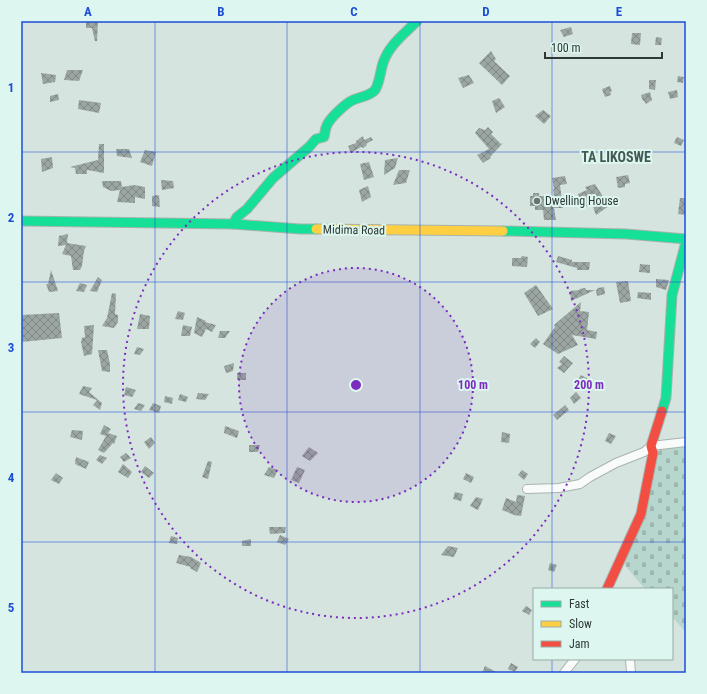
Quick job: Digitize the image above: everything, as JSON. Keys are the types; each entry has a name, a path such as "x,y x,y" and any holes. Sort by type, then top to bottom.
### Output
{"main road":[{"path":"233,224 237,217 256,200 273,178 309,148 316,139 324,137 326,126 332,117 351,101 368,95 374,91 378,84 383,63 390,48 417,21"},
{"name":"Midima Road","path":"21,221 233,224 300,229 565,232 626,234 686,240"},
{"path":"611,586 641,514 653,453 652,446 666,398 672,295 686,240"}],"street":[{"path":"527,489 559,488 580,484 616,463 644,452 652,446 686,442"},
{"path":"564,673 574,660"},
{"path":"630,660 631,673"}],"green space":[{"path":"686,446 686,632 673,618 673,588 644,588 623,561 654,456 658,451"}],"building":[{"path":"86,21 98,21 97,41 95,41 92,28 86,28"},
{"path":"571,27 573,34 564,37 560,30"},
{"path":"632,33 641,33 640,45 631,44"},
{"path":"656,37 662,38 661,45 655,45"},
{"path":"491,51 496,59 494,61 510,76 502,85 479,63"},
{"path":"67,70 83,70 79,81 64,80"},
{"path":"41,73 56,75 55,82 43,84"},
{"path":"469,75 474,83 463,88 458,78"},
{"path":"678,76 684,77 683,83 677,82"},
{"path":"649,80 656,80 655,90 649,89"},
{"path":"610,86 612,91 610,92 611,95 605,97 602,89"},
{"path":"677,90 678,97 670,99 668,92"},
{"path":"650,92 652,100 646,104 641,95"},
{"path":"58,94 59,100 50,102 50,96"},
{"path":"499,98 505,107 496,113 492,101"},
{"path":"79,100 101,103 99,113 78,109"},
{"path":"543,110 551,116 544,124 535,116"},
{"path":"488,127 493,132 491,134 501,144 503,143 490,157 491,158 483,163 477,155 489,149 475,133 479,128 485,130"},
{"path":"363,136 364,140 371,137 373,140 366,144 367,145 363,148 361,147 351,153 348,146 356,143 356,141"},
{"path":"677,137 684,140 681,146 674,143"},
{"path":"99,144 104,144 104,173 87,170 87,174 76,174 75,168 70,167 98,160"},
{"path":"116,149 129,149 132,158 117,156"},
{"path":"145,150 156,152 152,166 140,162"},
{"path":"52,157 53,168 42,172 41,159"},
{"path":"398,158 395,168 384,175 385,160"},
{"path":"369,162 374,177 364,180 360,164"},
{"path":"399,170 410,170 406,183 393,185"},
{"path":"628,175 630,183 625,184 625,187 618,188 616,177"},
{"path":"565,176 567,184 560,185 563,208 554,208 556,220 544,220 543,210 535,210 535,206 530,206 530,196 533,196 533,193 539,193 539,196 554,196 552,178"},
{"path":"161,180 173,181 174,188 162,190"},
{"path":"102,181 121,181 122,187 134,185 145,187 145,199 135,197 135,203 117,202 120,190 111,191 103,187"},
{"path":"595,184 609,206 596,215 592,204 584,208 578,194 587,190 585,187"},
{"path":"368,186 371,197 362,202 359,190"},
{"path":"159,195 160,207 152,206 152,196"},
{"path":"680,198 686,198 686,215 678,214"},
{"path":"68,234 67,243 86,246 80,270 73,270 71,256 62,254 66,245 58,246 59,236"},
{"path":"522,256 528,257 527,267 512,266 512,258 521,258"},
{"path":"558,256 572,260 572,262 590,262 589,270 577,270 577,268 556,262"},
{"path":"640,264 650,265 650,273 639,272"},
{"path":"51,270 58,291 49,292 46,284 48,284"},
{"path":"98,277 102,280 97,292 90,291"},
{"path":"656,279 669,280 666,290 656,287"},
{"path":"628,281 631,301 620,303 616,282"},
{"path":"80,283 87,285 84,292 76,291"},
{"path":"536,285 553,309 538,316 524,293"},
{"path":"604,287 605,294 597,296 596,290"},
{"path":"585,288 586,290 595,290 571,301 570,291"},
{"path":"638,292 651,293 651,300 637,298"},
{"path":"112,293 116,294 115,314 118,315 118,322 114,328 102,326 107,318"},
{"path":"581,302 580,311 589,312 587,330 597,332 596,339 572,335 578,345 558,354 543,344 555,327 554,325"},
{"path":"178,311 185,313 183,320 175,319"},
{"path":"59,313 62,338 21,342 21,315"},
{"path":"140,314 150,316 149,329 137,329"},
{"path":"197,317 206,321 205,322 216,325 212,332 206,329 202,337 194,333"},
{"path":"94,325 92,354 84,356 81,342 82,338 85,337 84,326"},
{"path":"183,325 192,327 190,336 181,336"},
{"path":"220,331 230,331 225,338 218,338"},
{"path":"536,338 540,342 535,348 530,344"},
{"path":"137,347 144,349 140,355 134,354"},
{"path":"98,350 107,350 110,372 102,371"},
{"path":"564,356 573,363 564,373 557,368 562,364 559,362"},
{"path":"234,363 233,371 226,373 224,366"},
{"path":"237,373 246,373 246,380 237,380"},
{"path":"581,375 588,379 584,385 578,381"},
{"path":"83,386 92,388 89,392 102,403 100,410 93,405 97,400 79,394"},
{"path":"126,387 136,390 132,397 124,395"},
{"path":"576,392 581,398 574,404 570,398"},
{"path":"198,393 209,394 205,400 196,399"},
{"path":"180,394 188,397 186,402 178,400"},
{"path":"165,396 173,398 172,404 164,402"},
{"path":"138,403 145,405 141,411 134,409"},
{"path":"153,403 161,406 159,413 149,410"},
{"path":"565,405 569,410 557,420 553,415"},
{"path":"104,425 111,429 108,433 117,436 114,444 113,443 104,453 98,450 106,436 100,434"},
{"path":"225,426 239,431 237,438 224,433"},
{"path":"72,430 83,431 82,440 70,437"},
{"path":"502,432 510,434 509,443 501,442"},
{"path":"609,433 616,436 611,444 605,441"},
{"path":"151,437 155,443 149,449 144,442"},
{"path":"249,445 260,445 258,452 249,452"},
{"path":"309,447 318,453 310,461 302,456"},
{"path":"126,453 131,458 124,462 120,457"},
{"path":"100,455 107,458 102,464 96,460"},
{"path":"76,457 89,462 86,469 75,464"},
{"path":"208,461 212,462 208,479 202,477"},
{"path":"123,464 132,472 128,478 118,472"},
{"path":"145,466 154,473 149,478 141,472"},
{"path":"269,467 278,470 274,478 264,475"},
{"path":"297,467 305,470 299,483 291,480"},
{"path":"522,470 528,474 524,480 518,475"},
{"path":"56,473 63,478 59,484 51,480"},
{"path":"466,473 474,477 471,483 463,479"},
{"path":"455,492 463,494 461,501 453,499"},
{"path":"517,495 525,496 521,516 502,510 506,498 516,502"},
{"path":"476,497 483,499 478,510 470,506"},
{"path":"269,527 286,527 285,533 270,534"},
{"path":"280,535 289,539 285,545 277,542"},
{"path":"171,536 178,538 177,544 169,543"},
{"path":"251,539 251,546 242,546 242,541"},
{"path":"448,546 458,548 454,557 441,555"},
{"path":"179,555 191,557 201,563 197,572 190,568 191,567 176,563"},
{"path":"550,563 557,565 554,572 548,570"},
{"path":"526,606 532,610 529,615 522,611"},
{"path":"511,663 518,667 515,672 508,669"},
{"path":"485,666 498,673 482,673"}],"traffic: fast":[{"path":"233,224 237,217 247,209 273,178 309,147 316,139 324,137 327,125 338,111 350,102 368,95 375,90 383,63 389,51 397,40 417,21"},
{"path":"21,221 233,224 316,229"},
{"path":"503,231 626,234 686,239"},
{"path":"662,411 666,398 672,295 686,242"}],"traffic: slow":[{"path":"316,229 503,231"}],"traffic: jam":[{"path":"607,588 641,514 653,453 651,446 662,411"}],"place":[{"name":"Dwelling House","path":"537,201"}],"district":[{"name":"TA LIKOSWE","path":"616,157"}]}
